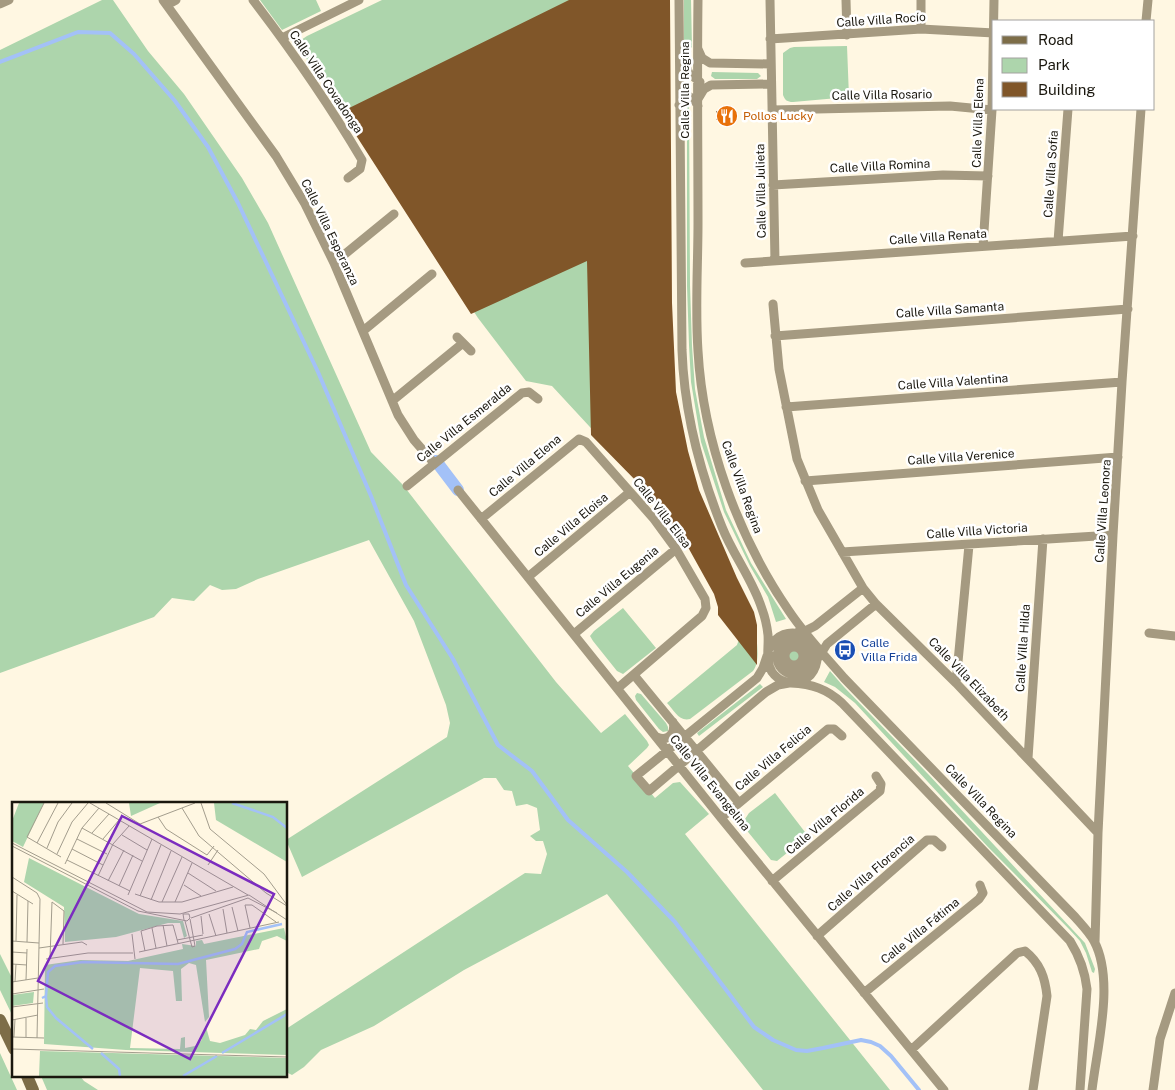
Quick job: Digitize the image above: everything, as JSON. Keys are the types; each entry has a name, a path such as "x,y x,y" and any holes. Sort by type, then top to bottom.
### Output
{"main road":[{"path":"0,1020 12,1045"},
{"path":"28,1078 33,1090"}],"street":[{"path":"0,4 9,0"},
{"path":"165,2 176,0"},
{"name":"Calle Villa Covadonga","path":"253,0 334,113 362,160 360,169 348,178"},
{"path":"282,38 359,0"},
{"name":"Calle Villa Regina","path":"679,0 682,366 690,422 707,485 722,528 762,608 768,633 791,657"},
{"name":"Calle Villa Regina","path":"698,0 698,351 707,417 721,472 744,533 775,591 804,631 791,657"},
{"name":"Calle Villa Julieta","path":"770,0 775,261"},
{"path":"846,0 846,35"},
{"path":"921,0 921,29"},
{"name":"Calle Villa Elena","path":"994,0 994,20"},
{"path":"1146,20 1148,0"},
{"name":"Calle Villa Esperanza","path":"165,2 276,156 305,204 334,263 398,415 414,440 434,462"},
{"name":"Calle Villa Rocío","path":"770,39 921,29 992,33"},
{"path":"678,42 686,54 693,53 698,47"},
{"path":"678,42 689,73 698,81 711,85 771,84"},
{"path":"698,47 702,58 710,63"},
{"path":"679,102 683,83 689,73 698,66 710,63 770,64"},
{"path":"679,102 683,98 690,97 698,102 704,89 711,85"},
{"name":"Calle Villa Rosario","path":"772,110 950,106 992,110"},
{"name":"Calle Villa Elena","path":"983,246 992,110"},
{"name":"Calle Villa Sofia","path":"1058,241 1068,110"},
{"name":"Calle Villa Leonora","path":"1095,945 1098,833 1113,535 1141,110"},
{"name":"Calle Villa Romina","path":"773,185 943,175 988,176"},
{"path":"334,263 394,214"},
{"name":"Calle Villa Renata","path":"745,263 1133,236"},
{"path":"363,331 432,274"},
{"name":"Calle Villa Elizabeth","path":"773,304 775,336 786,407 796,452 805,481 818,510 863,588 876,604 956,682 1098,833"},
{"name":"Calle Villa Samanta","path":"775,336 1128,309"},
{"path":"392,402 460,340 471,351"},
{"name":"Calle Villa Valentina","path":"786,407 1122,382"},
{"name":"Calle Villa Esmeralda","path":"407,486 522,392 532,393 538,399"},
{"name":"Calle Villa Elena","path":"481,519 575,441 579,439 586,442"},
{"name":"Calle Villa Elisa","path":"586,442 676,549 705,599 706,604 702,616 618,688"},
{"name":"Calle Villa Verenice","path":"805,481 1118,457"},
{"name":"Calle Villa Evangelina","path":"458,490 618,688 681,771 944,1090"},
{"name":"Calle Villa Eloisa","path":"528,577 630,492"},
{"name":"Calle Villa Victoria","path":"842,552 1113,535"},
{"name":"Calle Villa Hilda","path":"1028,758 1043,540"},
{"path":"956,682 969,545"},
{"name":"Calle Villa Eugenia","path":"574,634 676,549"},
{"path":"817,662 816,647 791,657 763,668 757,678 687,732 662,746 636,776 649,791 681,771 766,692 778,685 791,657 804,631 814,626 863,588"},
{"path":"791,657 805,680 811,675 821,652 827,644 876,604"},
{"path":"1148,633 1175,636"},
{"name":"Calle Villa Regina","path":"791,657 821,652 1080,923 1095,945 1102,962 1104,987 1092,1090"},
{"path":"791,657 818,687 842,703 1070,941 1086,975 1087,989 1080,1090"},
{"name":"Calle Villa Evangelina","path":"634,675 673,722 694,736 700,743 702,752 739,803"},
{"path":"662,746 664,739 670,736 674,730 673,722"},
{"name":"Calle Villa Felicia","path":"721,818 828,729 834,729 842,736"},
{"path":"681,771 682,751 687,732"},
{"path":"662,746 682,751 702,752"},
{"path":"681,771 687,769 690,763 697,760 702,752"},
{"name":"Calle Villa Florida","path":"772,881 880,791 881,784 876,776"},
{"name":"Calle Villa Florencia","path":"817,936 927,840 934,840 942,847"},
{"name":"Calle Villa Fátima","path":"864,993 979,899 983,893 980,885"},
{"path":"1080,923 1090,920 1095,915"},
{"path":"911,1050 1017,953 1025,951 1041,968 1046,982 1047,996 1033,1090"},
{"path":"1153,1090 1160,1039 1175,993"}],"green space":[{"path":"102,0 113,0 148,51 184,94 242,178 268,223 371,452 403,485 556,682 601,733 625,714 649,745 628,766 655,798 673,783 680,782 709,814 685,834 890,1090 763,1090 607,894 464,970 374,1026 321,1050 304,1067 292,1075 288,1073 288,1028 525,873 541,874 547,854 543,841 536,841 530,836 540,830 537,808 527,804 516,806 512,791 504,790 496,778 484,778 302,877 288,845 288,839 447,737 450,723 446,705 414,621 369,540 258,579 236,589 222,590 210,585 194,601 172,598 154,617 0,673 0,50"},
{"path":"260,0 316,0 321,11 282,30"},
{"path":"382,0 667,0 671,378 695,489 756,628 757,651 757,662 753,671 690,719 680,717 667,703 737,645 739,639 705,571 651,493 552,386 526,381 478,318 347,117 299,48 298,42 307,36"},
{"path":"684,0 691,0 692,47 687,51 684,47"},
{"path":"847,46 849,97 793,102 785,99 783,95 783,53 794,47"},
{"path":"712,72 758,73 761,76 757,79 715,79 711,76"},
{"path":"687,103 689,103 690,285 695,389 704,437 726,510 751,563 786,619 776,622 768,597 750,566 724,512 701,442 691,382 689,345 687,286"},
{"path":"623,608 656,648 623,674 617,671 590,636"},
{"path":"794,639 806,645 812,657 806,669 794,675 782,669 776,657 782,645"},
{"path":"830,671 1085,943 1095,969 1094,973 1080,941 1069,929 988,847 855,703 835,687 824,682"},
{"path":"760,684 763,687 699,736 697,733"},
{"path":"637,693 641,694 666,723 668,731 663,732 659,729 636,700 635,696"},
{"path":"697,763 730,802 729,806 724,808 720,804 693,770 693,765"},
{"path":"775,793 808,836 777,861 771,860 744,827 743,822 749,813"},
{"path":"0,954 12,978 12,1015 0,990"},
{"path":"0,1053 17,1090 0,1090"},
{"path":"42,1078 82,1078 98,1090 47,1090"}],"building":[{"path":"569,0 670,0 672,303 676,392 688,451 699,490 737,578 754,612 757,625 757,665 718,615 714,594 689,549 643,488 591,435 587,261 471,314 341,112"},
{"name":"Pollos Lucky","path":"716,111 737,111 737,120 716,120"}],"waterway":[{"path":"0,62 78,32 110,33 134,54 175,101 208,147 238,203 318,372 371,496 406,585 453,659 498,745 532,771 568,820 627,872 675,922 754,1027 773,1040 796,1050 807,1051 861,1040 871,1042 880,1046 891,1056 919,1090"},
{"path":"436,461 458,490"}],"place":[{"name":"Pollos Lucky","path":"727,116"},
{"name":"Calle Villa Frida","path":"845,650"}]}
